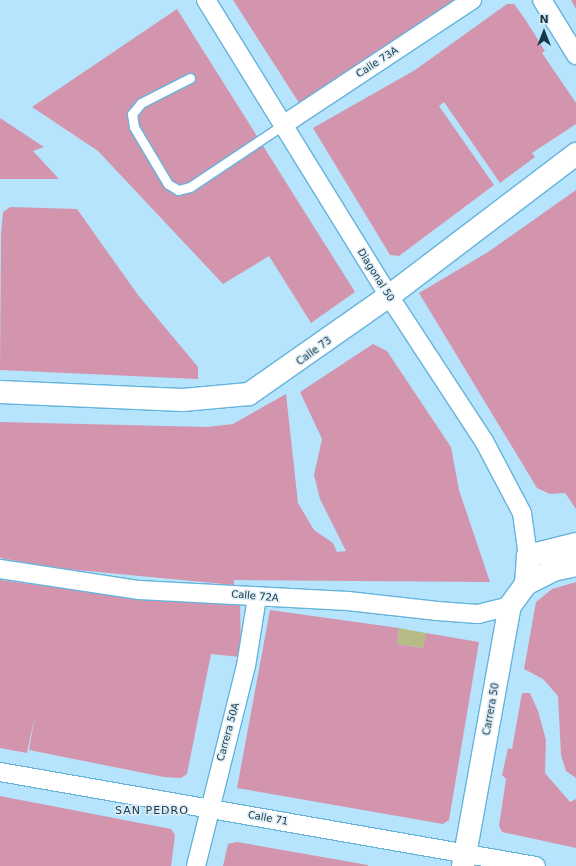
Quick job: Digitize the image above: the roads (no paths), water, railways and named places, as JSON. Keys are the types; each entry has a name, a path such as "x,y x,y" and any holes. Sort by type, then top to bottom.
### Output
{"street":[{"name":"Diagonal 50","path":"206,0 389,296 484,441 516,501 525,524 528,556"},
{"name":"Calle 73A","path":"283,125 472,0"},
{"path":"542,0 576,55"},
{"name":"Calle 73","path":"0,392 183,400 249,394 389,296 576,154"},
{"path":"526,584 528,556 576,544"},
{"path":"526,584 554,570 576,565"},
{"name":"Calle 72A","path":"0,570 140,590 348,601 478,614 510,606"},
{"name":"Carrera 50","path":"464,859 510,606 526,584"},
{"name":"Carrera 50A","path":"196,866 208,808 246,666 256,597"},
{"name":"Calle 71","path":"0,772 208,808 464,859 536,866"}],"lane":[{"path":"190,78 141,103 132,114 134,127 168,184 178,190 196,183 283,125"}],"district":[{"name":"SAN PEDRO","path":"152,811"}]}
